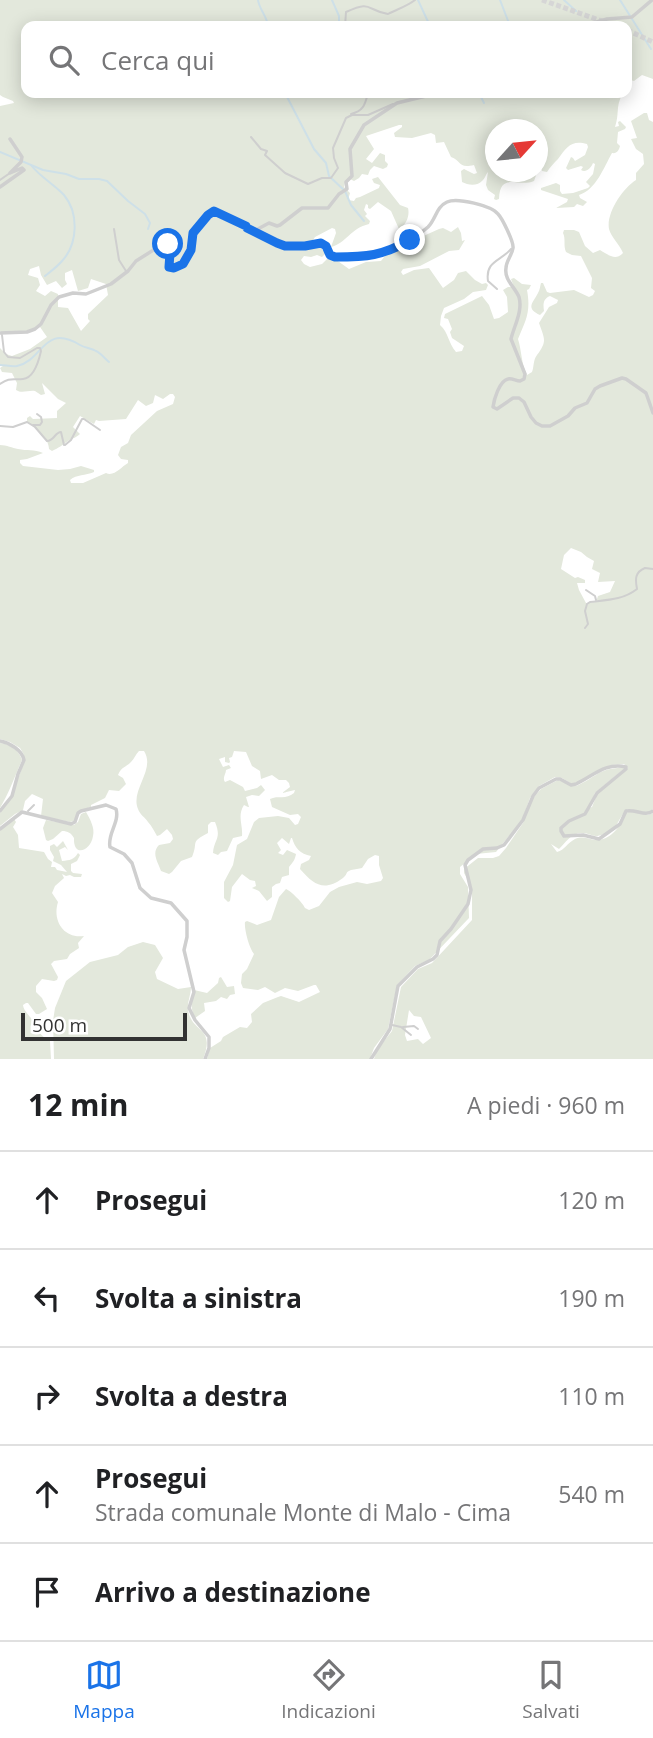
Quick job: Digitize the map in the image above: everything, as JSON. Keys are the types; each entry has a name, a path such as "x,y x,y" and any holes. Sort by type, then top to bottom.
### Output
{"street":[{"path":"345,21 346,12 360,5 368,5 388,14 415,0"},
{"path":"600,21 630,17 653,0"},
{"path":"252,138 261,149 267,151 265,155 285,173 305,183 331,177 338,168 333,148 348,116 361,111 367,98"},
{"path":"348,116 364,116 415,98"},
{"path":"0,384 10,379 24,379 31,374 38,363 40,349 18,358 8,357 4,352 1,334 37,328 59,296 69,293 86,294 113,283 136,261 165,243 169,246 169,267 183,264 191,250 193,233 213,212 256,230 269,223 277,226 302,208 328,208 347,187 346,182 352,174 350,149 361,128 397,103"},
{"path":"0,180 10,173 22,157 10,139"},
{"path":"0,187 23,169 10,173"},
{"path":"246,226 285,246 305,246 320,242 333,256 372,255 389,251 410,240 431,223 439,208 450,200 463,200 496,212 513,245 506,265 506,274 520,305 511,339 526,374 520,382 508,379 503,382 494,400 494,407 498,409 513,398 519,398 536,424 550,426 587,403 595,389 622,378 646,393 653,414"},
{"path":"114,229 119,260 127,272"},
{"path":"497,289 488,281 488,269 506,255 513,245"},
{"path":"84,299 86,294"},
{"path":"0,426 13,427 26,422 40,425 41,417 37,414"},
{"path":"33,425 47,441 61,432 64,445 71,440 82,419 100,430"},
{"path":"585,628 588,624 586,606 590,602 619,598 631,593 637,589 635,579 638,572 645,568 653,569"},
{"path":"586,590 595,596 596,601"},
{"path":"0,741 20,751 24,761 12,796 0,811"},
{"path":"371,1059 391,1025 398,986 417,967 437,955 440,942 468,904 471,890 466,865 468,860 483,849 504,845 523,820 539,788 556,779 576,785 609,767 626,767 597,793 586,814 564,824 561,831 568,837 583,835 599,839 620,824 626,811 646,814 653,811"},
{"path":"25,813 34,805"},
{"path":"0,829 19,813 71,824 81,811 106,805 114,807 118,814 109,845 126,856 134,866 138,886 151,898 171,903 187,920 184,948 193,995 191,1012 209,1039 205,1059"},
{"path":"391,1025 414,1026 418,1030"},
{"path":"401,1027 411,1035"}],"shaded area":[{"path":"0,0 653,0 653,79 642,75 632,80 632,21 21,21 21,98 621,98 615,127 619,126 620,121 626,127 618,132 617,143 620,147 612,153 595,183 579,195 587,202 583,206 577,204 574,207 556,208 568,199 541,190 556,183 560,185 562,194 588,188 590,186 586,182 593,174 595,164 585,171 581,170 581,166 568,170 566,168 571,157 575,161 585,155 587,144 577,143 564,151 548,171 548,119 485,119 485,177 478,184 470,185 462,182 461,171 464,169 477,173 474,165 463,165 451,157 444,142 436,143 435,135 431,133 412,138 395,137 394,133 402,127 399,125 366,136 374,149 366,159 372,163 380,153 385,155 388,164 383,169 374,166 368,175 362,174 354,181 350,179 345,183 344,187 350,193 348,200 354,201 379,188 380,185 372,179 378,177 400,205 408,208 405,223 399,229 391,211 378,202 370,209 366,204 364,210 369,224 331,247 335,229 315,237 313,240 326,253 322,257 304,256 301,260 310,267 322,264 327,259 335,259 349,269 366,262 381,261 388,252 439,229 451,232 458,227 462,241 465,240 459,250 449,251 420,266 403,269 401,272 403,275 429,268 443,288 454,280 458,273 466,271 475,280 488,285 486,290 473,292 444,308 440,325 456,352 462,351 464,346 452,338 452,329 448,319 444,318 445,314 482,296 494,319 499,318 508,312 507,297 503,290 514,287 511,279 531,285 527,290 527,316 518,339 527,375 532,372 535,359 544,343 539,323 549,307 558,300 550,296 546,299 544,311 540,315 531,308 541,283 550,293 574,290 589,297 595,291 591,288 592,278 581,256 566,252 564,230 579,232 585,246 593,253 600,250 615,257 623,253 610,232 609,223 617,202 636,180 636,173 644,164 643,154 636,149 631,139 637,138 631,121 647,113 649,120 653,122 653,809 647,813 628,809 616,825 604,834 575,834 559,849 551,844 557,852 578,838 603,839 615,831 626,813 631,811 648,815 653,813 653,1059 374,1059 377,1050 392,1031 401,987 418,969 432,963 472,920 472,887 464,869 478,858 499,856 523,823 533,798 541,789 558,780 576,786 604,771 625,768 595,793 589,808 592,807 598,792 628,768 624,764 612,765 580,782 572,784 555,777 539,786 530,798 522,820 496,852 476,854 460,867 460,874 468,887 469,918 429,960 415,966 397,985 388,1029 374,1048 370,1059 207,1059 210,1048 223,1037 240,1027 247,1028 252,1022 251,1014 263,1003 281,996 299,1002 320,992 316,985 298,991 285,988 275,993 265,987 258,990 243,988 242,974 254,954 247,938 245,922 257,925 271,920 279,897 286,889 309,910 319,906 330,892 339,887 357,882 367,884 381,881 383,878 379,856 375,855 368,859 362,868 349,871 330,885 320,885 300,869 301,864 311,856 298,850 292,838 289,844 282,838 277,843 281,850 278,853 283,855 287,850 296,854 289,867 289,875 282,877 280,883 272,887 272,897 267,901 259,891 252,888 256,886 255,881 242,874 232,887 228,902 224,898 224,882 233,865 237,845 247,839 254,822 259,818 278,816 289,818 295,825 301,817 272,807 270,799 288,796 295,790 282,793 290,787 289,783 272,775 261,779 260,771 252,766 246,752 234,751 229,763 225,762 225,757 219,759 223,767 229,765 231,768 226,770 225,782 230,780 245,791 261,785 265,790 259,796 246,797 249,807 244,805 241,813 242,836 233,838 227,851 218,855 213,853 218,832 215,822 211,822 208,825 208,833 196,841 192,857 181,861 169,874 161,871 156,851 159,845 170,843 172,835 167,829 157,836 139,811 136,802 147,765 144,751 139,751 119,772 118,775 126,784 119,791 109,790 105,798 79,811 74,821 41,816 43,799 32,794 25,801 23,810 0,826 0,813 10,800 25,760 20,748 0,739 0,445 43,453 20,460 23,466 58,470 81,466 94,470 70,480 71,483 83,483 106,473 115,473 128,463 128,460 121,459 118,455 121,447 128,443 131,435 157,411 173,404 175,397 170,394 163,399 155,395 153,403 146,406 138,400 126,419 96,420 94,424 80,416 73,427 80,434 52,451 41,434 27,422 30,416 33,419 57,418 57,411 66,403 42,383 45,394 16,390 17,383 12,373 2,372 0,368 3,366 0,365 0,348 12,356 30,349 47,337 40,327 29,331 0,331 0,106 14,103 0,95","holes":["39,266 47,285 56,281 62,288 67,284 65,273 72,270 78,291 88,288 91,279 106,284 108,295 88,314 90,321 81,331 68,308 58,307 58,294 51,291 45,296 36,291 40,285 38,278 28,275 30,269","571,548 594,561 592,569 600,573 598,582 615,581 610,592 598,596 596,602 586,603 579,590 577,583 585,583 585,580 575,578 561,569 564,555","409,1010 414,1016 421,1017 431,1038 423,1044 418,1039 407,1041 405,1035"]},
{"path":"486,182 511,182 503,185 499,199 496,200"},
{"path":"0,743 14,748 22,760 0,808"},
{"path":"86,812 93,833 92,841 86,848 76,848 74,838 66,831 46,840 43,828 46,820 74,825 81,814"},
{"path":"14,819 16,822 13,827 18,835 19,848 44,852 52,862 51,867 67,872 53,861 50,846 54,844 57,847 63,841 68,850 65,847 59,850 62,861 72,859 78,853 80,855 77,861 71,864 71,871 82,874 81,877 62,874 64,878 52,893 58,902 57,916 61,927 71,935 84,936 78,943 79,948 67,959 51,964 57,980 42,979 36,986 36,992 47,1009 36,1014 28,1003 23,1005 39,1032 50,1041 51,1059 0,1059 0,830"},
{"path":"143,942 155,945 163,958 155,972 157,979 178,989 191,987 188,1004 190,1018 207,1041 203,1059 54,1059 55,1008 66,981 90,962 118,955 128,947"},
{"path":"221,977 227,987 234,986 235,994 227,999 221,997 216,1001 204,1003 205,1011 195,1018 192,1011 194,990 207,993"}],"waterway":[{"path":"258,0 267,21"},
{"path":"332,0 339,21"},
{"path":"418,0 428,21"},
{"path":"500,0 508,21"},
{"path":"564,0 576,11"},
{"path":"620,0 651,49"},
{"path":"288,98 314,149 326,163 329,176 345,191 351,205 364,221"},
{"path":"482,98 484,103"},
{"path":"0,152 43,170 79,179 107,181 145,214 150,223 148,229"},
{"path":"31,165 64,195 74,219 74,237 67,254 45,276"},
{"path":"0,365 15,366 26,362 51,340 58,338 68,339 94,350 109,362"}],"tunnel":[{"path":"542,0 602,21"},
{"path":"632,32 653,42"}],"route":[{"path":"168,244 169,267 181,266 191,250 193,233 214,211 279,244 305,246 321,243 326,246 328,253 335,257 376,255 410,240"}]}
